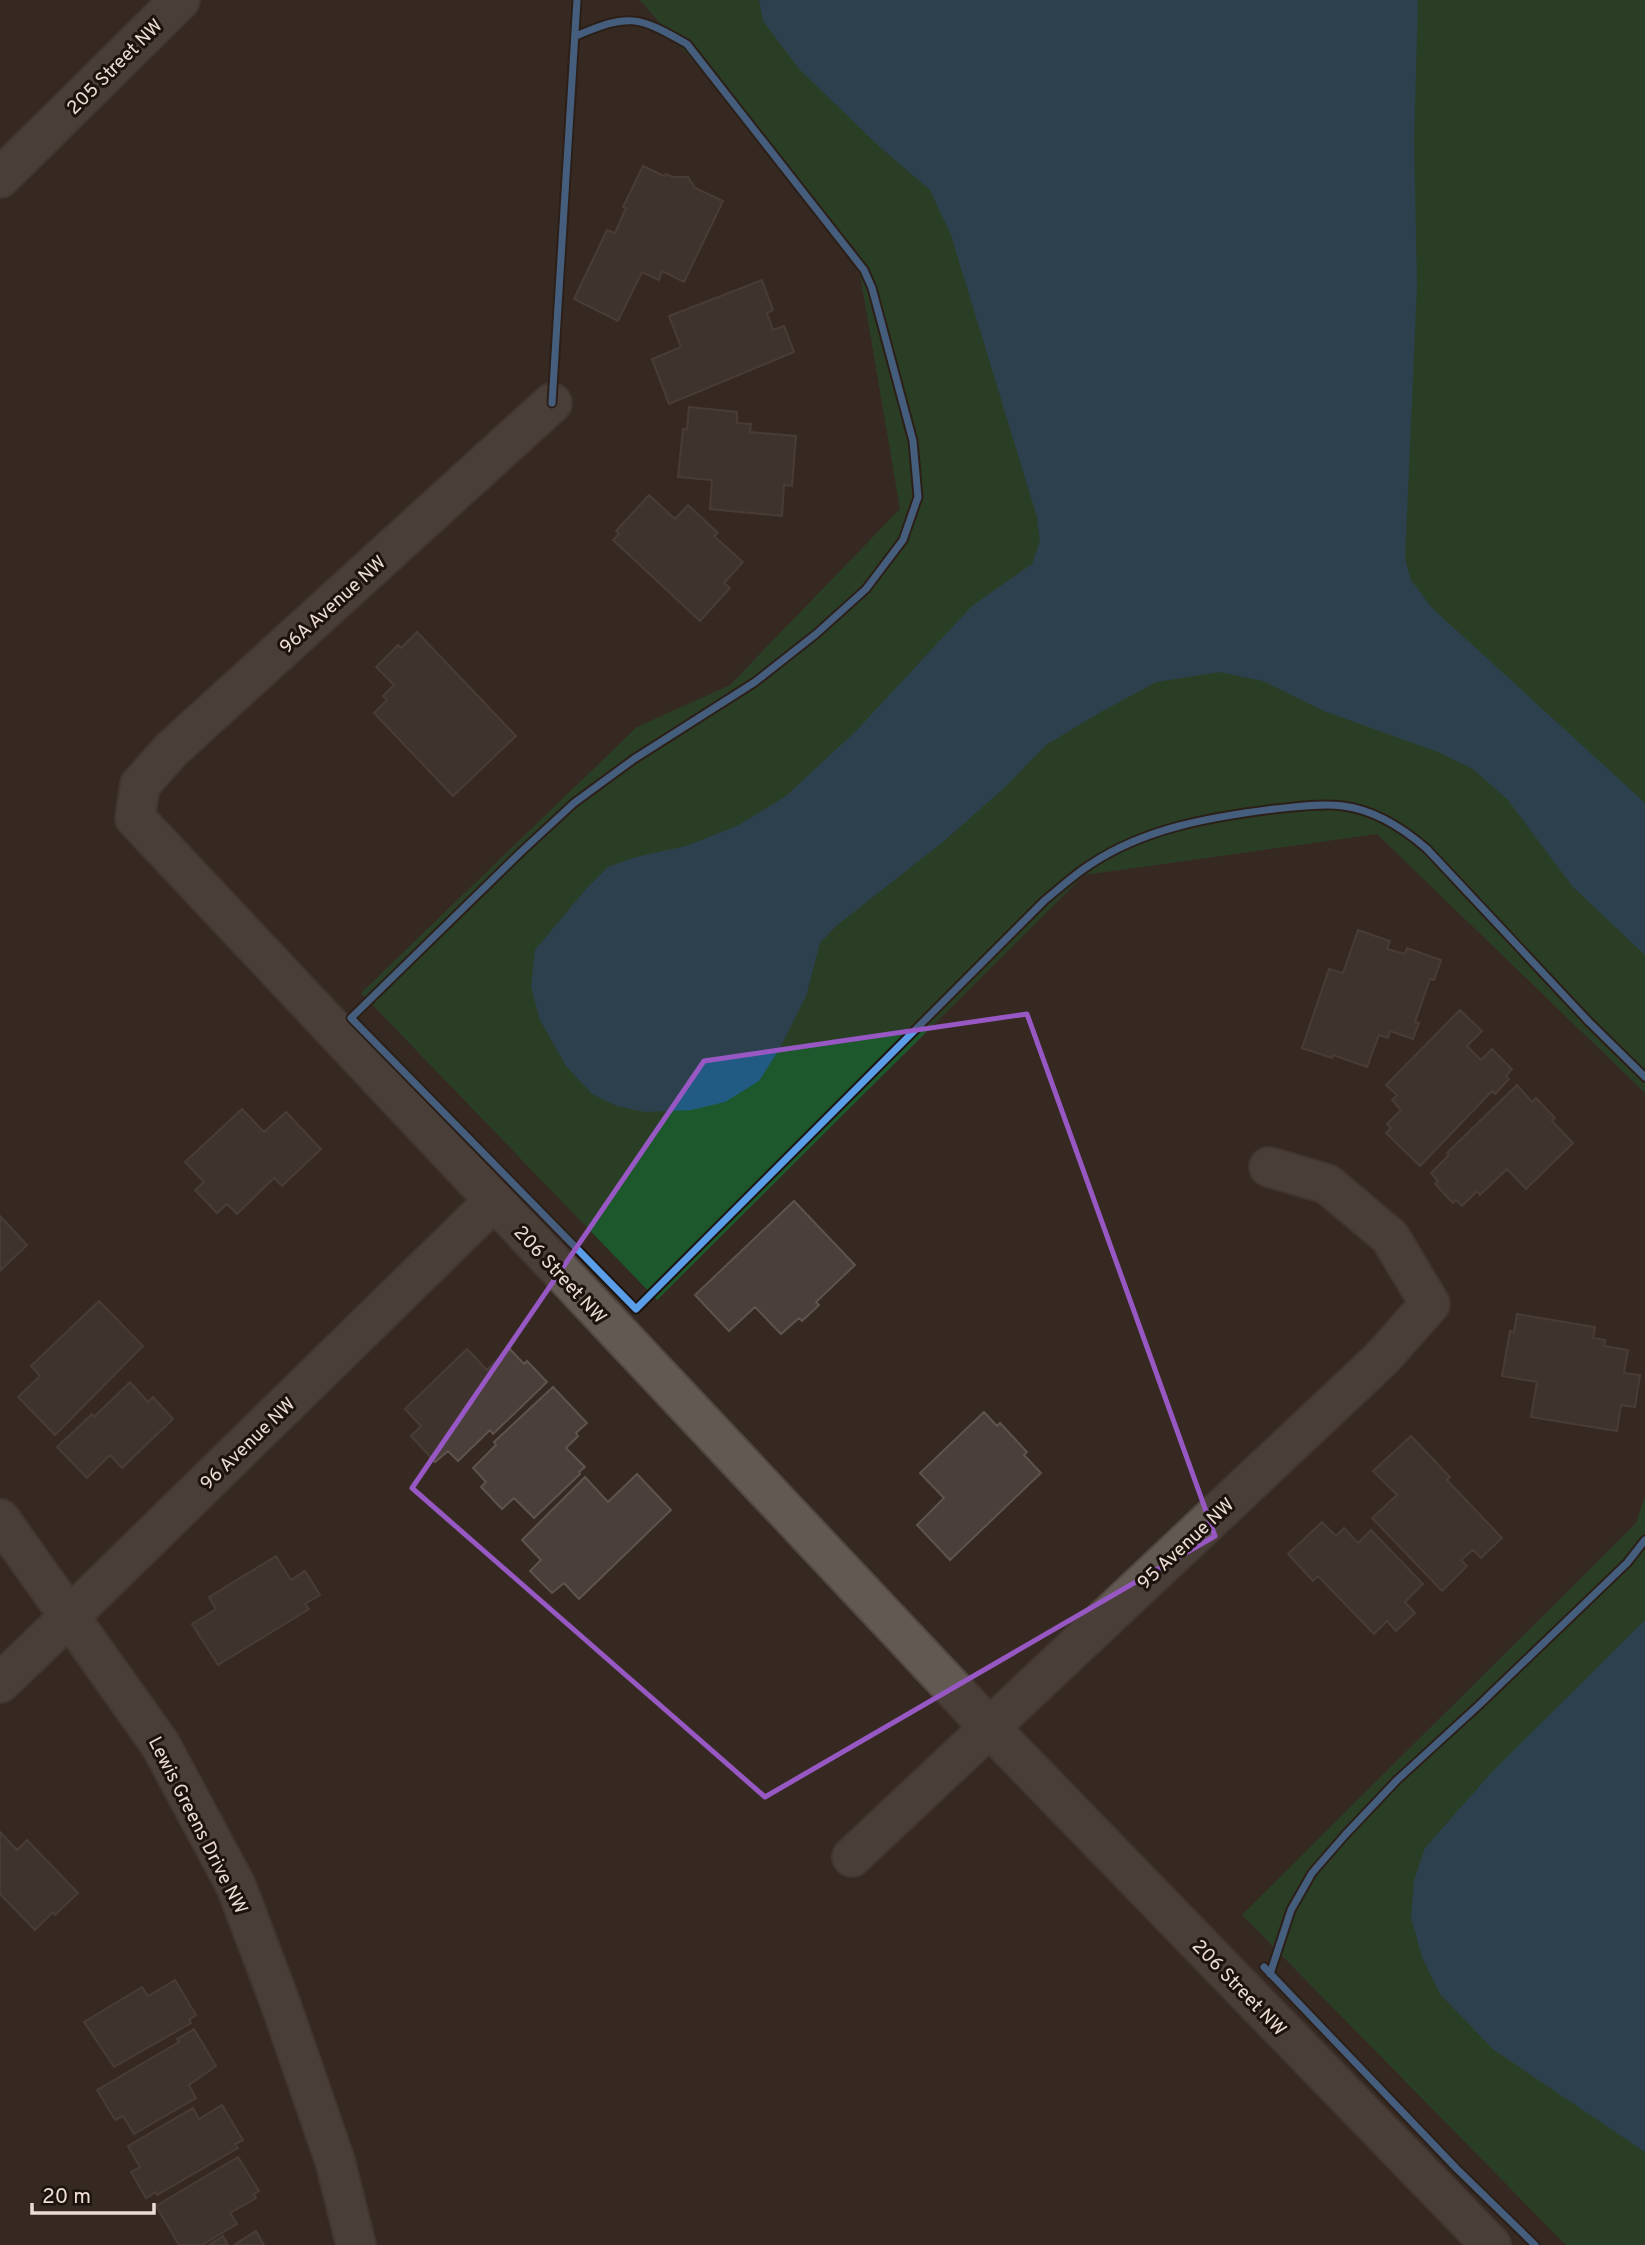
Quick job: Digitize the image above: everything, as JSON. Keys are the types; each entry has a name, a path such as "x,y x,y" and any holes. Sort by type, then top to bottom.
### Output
{"street":[{"name":"205 Street NW","path":"0,178 180,0"},
{"name":"96A Avenue NW","path":"135,818 140,785 172,750 552,403"},
{"name":"206 Street NW","path":"135,818 990,1728 1491,2245"},
{"name":"95 Avenue NW","path":"990,1728 1381,1359 1430,1304 1390,1237 1327,1184 1269,1167"},
{"name":"96 Avenue NW","path":"0,1683 494,1202"},
{"name":"Lewis Greens Drive NW","path":"0,1519 160,1744 236,1886 335,2161 356,2245"},
{"path":"852,1857 990,1728"}],"highlighted area":[{"path":"1027,1014 1215,1536 765,1797 412,1488 704,1061"}],"green space":[{"path":"640,0 1645,0 1645,1093 1377,834 1084,875 657,1300 361,993 637,727 730,685 900,509 856,250"},
{"path":"1645,1496 1645,2245 1566,2245 1242,1915 1636,1523"}],"water":[{"path":"759,0 1418,0 1414,140 1417,285 1405,559 1411,580 1432,608 1645,803 1645,955 1573,887 1508,800 1473,769 1438,752 1324,711 1263,681 1219,672 1156,682 1046,745 1004,788 944,841 836,926 820,943 806,996 780,1048 759,1081 725,1102 691,1110 645,1112 617,1106 592,1094 566,1066 540,1020 531,987 535,950 587,888 608,867 636,857 686,846 737,826 786,796 856,731 972,606 1032,564 1040,541 1037,517 951,235 930,190 880,147 800,70 763,21"},
{"path":"1645,1620 1645,2152 1494,2050 1440,1994 1422,1957 1411,1917 1414,1881 1425,1848 1492,1772"}],"building":[{"path":"643,166 664,176 688,177 695,188 723,201 684,282 662,271 659,280 642,272 618,321 574,299 607,230 615,233 626,208 623,207"},
{"path":"762,280 773,310 767,313 773,330 784,326 794,352 669,404 652,359 681,347 669,316"},
{"path":"689,407 737,412 737,423 751,424 750,432 796,436 792,486 784,485 782,516 710,509 712,480 678,477 683,429 687,430"},
{"path":"649,495 675,519 688,505 718,533 714,536 743,562 724,583 730,588 700,621 613,540 619,534 616,531"},
{"path":"417,632 516,736 453,796 374,713 387,700 383,696 394,685 376,667 398,645 401,648"},
{"path":"1358,930 1390,941 1387,949 1405,954 1407,948 1441,960 1434,980 1430,979 1415,1022 1419,1023 1413,1039 1390,1031 1388,1038 1379,1035 1367,1067 1302,1048 1329,969 1343,973"},
{"path":"1460,1010 1482,1031 1467,1046 1481,1060 1492,1049 1512,1069 1506,1076 1509,1079 1495,1094 1492,1091 1420,1166 1386,1133 1391,1128 1387,1124 1401,1110 1392,1100 1397,1095 1386,1085"},
{"path":"1517,1085 1532,1102 1536,1098 1555,1118 1552,1121 1573,1143 1526,1189 1507,1169 1480,1195 1477,1191 1462,1206 1456,1200 1453,1203 1435,1184 1438,1181 1431,1173 1449,1155 1447,1153"},
{"path":"242,1109 264,1132 286,1112 321,1149 282,1186 274,1178 237,1214 227,1204 217,1213 195,1190 204,1182 185,1162"},
{"path":"794,1201 855,1265 816,1302 819,1305 802,1321 799,1318 781,1334 755,1307 729,1331 695,1295"},
{"path":"0,1216 27,1245 0,1271"},
{"path":"99,1301 143,1346 55,1435 18,1397 40,1376 31,1366"},
{"path":"1517,1314 1595,1327 1593,1338 1605,1340 1604,1346 1628,1350 1624,1373 1640,1375 1635,1407 1621,1405 1617,1431 1531,1417 1537,1382 1502,1376 1510,1331 1514,1332"},
{"path":"509,1348 524,1364 527,1361 547,1382 493,1434 490,1430 458,1461 448,1451 435,1462 411,1436 421,1426 405,1409 467,1349 487,1370"},
{"path":"130,1382 148,1402 153,1397 173,1419 122,1468 110,1455 87,1478 57,1447 92,1414 94,1417"},
{"path":"553,1387 587,1423 566,1448 585,1467 534,1518 514,1498 502,1509 481,1487 486,1482 473,1468 496,1445 494,1442"},
{"path":"984,1412 997,1426 1000,1423 1027,1452 1024,1455 1041,1473 950,1560 917,1525 944,1498 920,1473"},
{"path":"1411,1436 1450,1477 1447,1480 1502,1538 1481,1558 1473,1550 1461,1560 1467,1566 1442,1591 1372,1518 1397,1495 1373,1471"},
{"path":"637,1474 671,1510 579,1599 564,1583 552,1593 530,1571 541,1560 522,1540 585,1477 608,1502"},
{"path":"1322,1522 1336,1536 1344,1528 1358,1543 1371,1530 1423,1584 1405,1602 1415,1613 1396,1631 1387,1621 1374,1634 1318,1576 1313,1581 1288,1554"},
{"path":"276,1556 291,1580 305,1571 320,1595 305,1604 309,1609 218,1665 192,1624 216,1609 209,1597"},
{"path":"0,1832 17,1850 27,1840 78,1893 35,1930 0,1894"},
{"path":"175,1980 196,2015 189,2020 191,2023 114,2067 84,2022 142,1987 148,1996"},
{"path":"194,2029 216,2066 189,2085 196,2098 134,2134 123,2116 115,2120 97,2090 179,2042 177,2039"},
{"path":"222,2105 243,2140 235,2144 238,2148 157,2195 156,2192 146,2198 131,2172 140,2167 128,2146 193,2108 199,2119"},
{"path":"238,2157 259,2191 254,2194 256,2198 230,2213 237,2224 202,2245 179,2245 156,2206"},
{"path":"256,2231 264,2245 234,2245"},
{"path":"223,2236 228,2245 209,2245"}],"cycle path":[{"path":"552,403 577,0"},
{"path":"576,36 609,24 633,21 656,28 687,44 864,270 872,288 913,441 918,497 903,540 866,589 816,634 755,682 634,759 574,803 351,1018 636,1309 1045,900 1079,872 1112,852 1156,833 1203,820 1274,809 1326,805 1355,808 1388,821 1427,849 1589,1022 1645,1077"},
{"path":"1270,1974 1291,1910 1312,1873 1397,1780 1627,1563 1645,1540"},
{"path":"1264,1967 1457,2169 1535,2245"}]}
